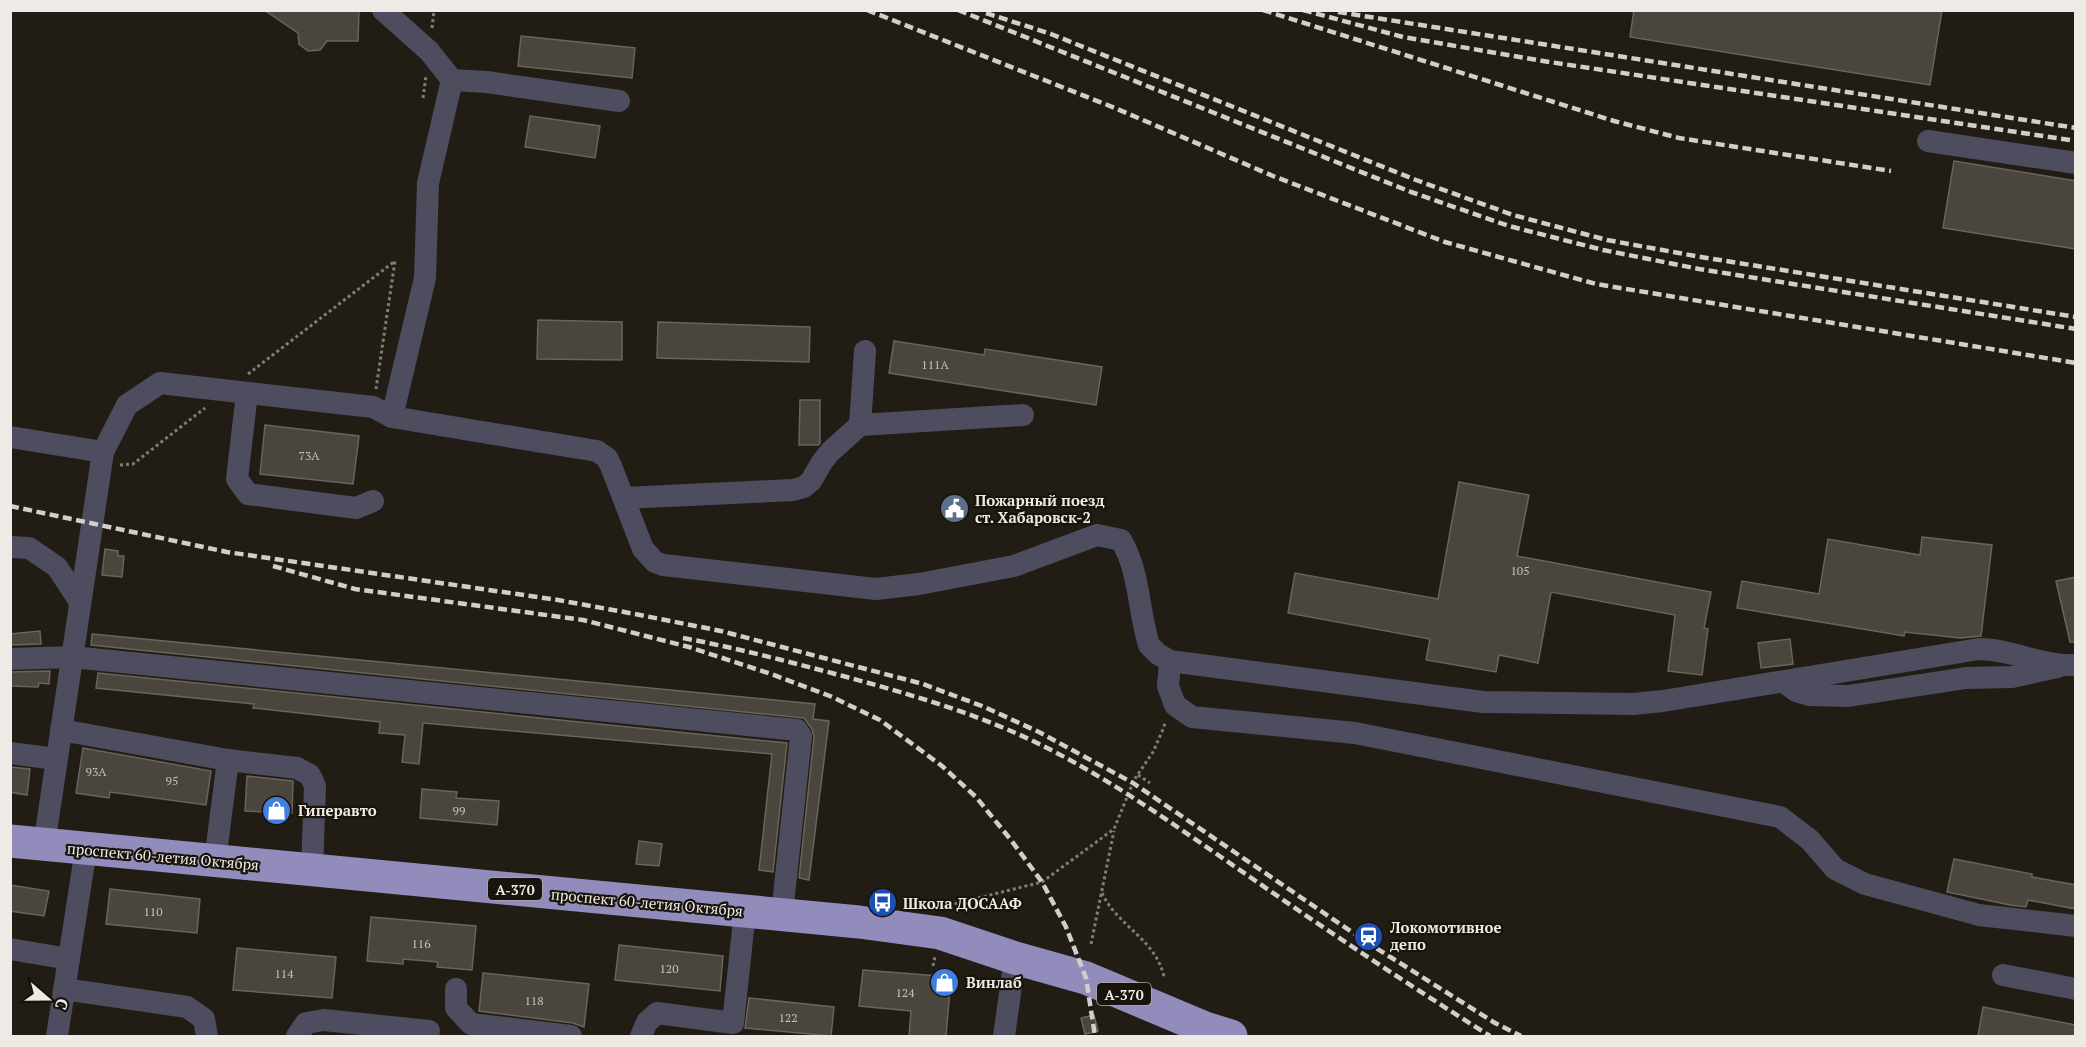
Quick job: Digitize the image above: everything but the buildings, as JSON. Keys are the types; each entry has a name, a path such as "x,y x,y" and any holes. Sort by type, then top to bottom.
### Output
{"highway":[{"name":"проспект 60-летия Октября","path":"10,841 859,921 940,933 1015,958 1086,978 1205,1028 1231,1036"}],"street":[{"path":"383,10 429,51 452,80 487,82 619,102"},
{"path":"383,412 425,279 428,183 452,80"},
{"path":"1928,141 2076,164"},
{"path":"860,425 865,351"},
{"path":"44,845 102,460 128,405 160,382 383,412 597,450 607,458 625,498 643,549 654,562 675,566 876,589 919,584 1014,566 1097,535 1121,540 1129,553 1134,570 1149,645 1170,661 1483,702 1648,704 1978,650 1997,651 2068,666"},
{"path":"237,392 237,479 248,494 356,508 374,501"},
{"path":"625,498 793,490 804,487 811,481 830,452 860,425 1023,415"},
{"path":"10,437 102,460"},
{"path":"10,547 29,548 57,567 80,602"},
{"path":"10,659 72,657 798,730 801,736 782,914"},
{"path":"1170,661 1168,686 1175,705 1192,717 1355,733 1780,817 1810,840 1835,869 1865,884 1979,915 2076,926"},
{"path":"61,730 228,760 297,768 310,776 315,786 312,870"},
{"path":"10,753 56,759"},
{"path":"215,861 228,760"},
{"path":"57,1036 86,849"},
{"path":"641,1036 647,1022 657,1013 733,1030 745,911"},
{"path":"10,949 69,959"},
{"path":"1004,1036 1015,958"},
{"path":"2003,975 2076,989"},
{"path":"64,989 187,1007 204,1019 207,1036"},
{"path":"456,989 456,1008 471,1024 571,1036"},
{"path":"297,1036 306,1023 324,1020 429,1031"}],"path":[{"path":"102,460 133,464 237,392 395,261 383,412"},
{"path":"1091,944 1114,829 1138,775 1164,727 1168,686"},
{"path":"1138,775 1150,783"},
{"path":"933,966 946,906 1042,882 1114,829"},
{"path":"1102,891 1107,903 1151,947 1158,958 1164,976"}],"railway":[{"path":"867,10 1115,108 1273,176 1445,242 1596,284 2076,363"},
{"path":"958,10 1411,192 1509,226 1603,250 1699,269 2076,329"},
{"path":"1263,10 1614,121 1679,138 1891,171"},
{"path":"1303,10 1403,37 1543,61 2076,141"},
{"path":"1338,12 2076,128"},
{"path":"986,13 1051,34 1416,180 1513,215 1607,240 2076,317"},
{"path":"10,506 227,552 558,600 635,614 721,631 923,684 982,706 1039,732 1133,783 1365,941 1495,1023 1521,1036"},
{"path":"273,566 355,589 583,620 689,647 771,674 830,696 880,720 942,766 976,797 1042,882 1066,927 1086,978 1095,1036"},
{"path":"683,638 763,655 940,704 1010,731 1062,755 1144,805 1339,938 1490,1036"}],"place":[{"name":"Пожарный поезд ст. Хабаровск-2","path":"954,509"},
{"name":"Гиперавто","path":"277,810"},
{"name":"Школа ДОСААФ","path":"882,903"},
{"name":"Локомотивное депо","path":"1369,936"},
{"name":"Винлаб","path":"945,982"}]}
